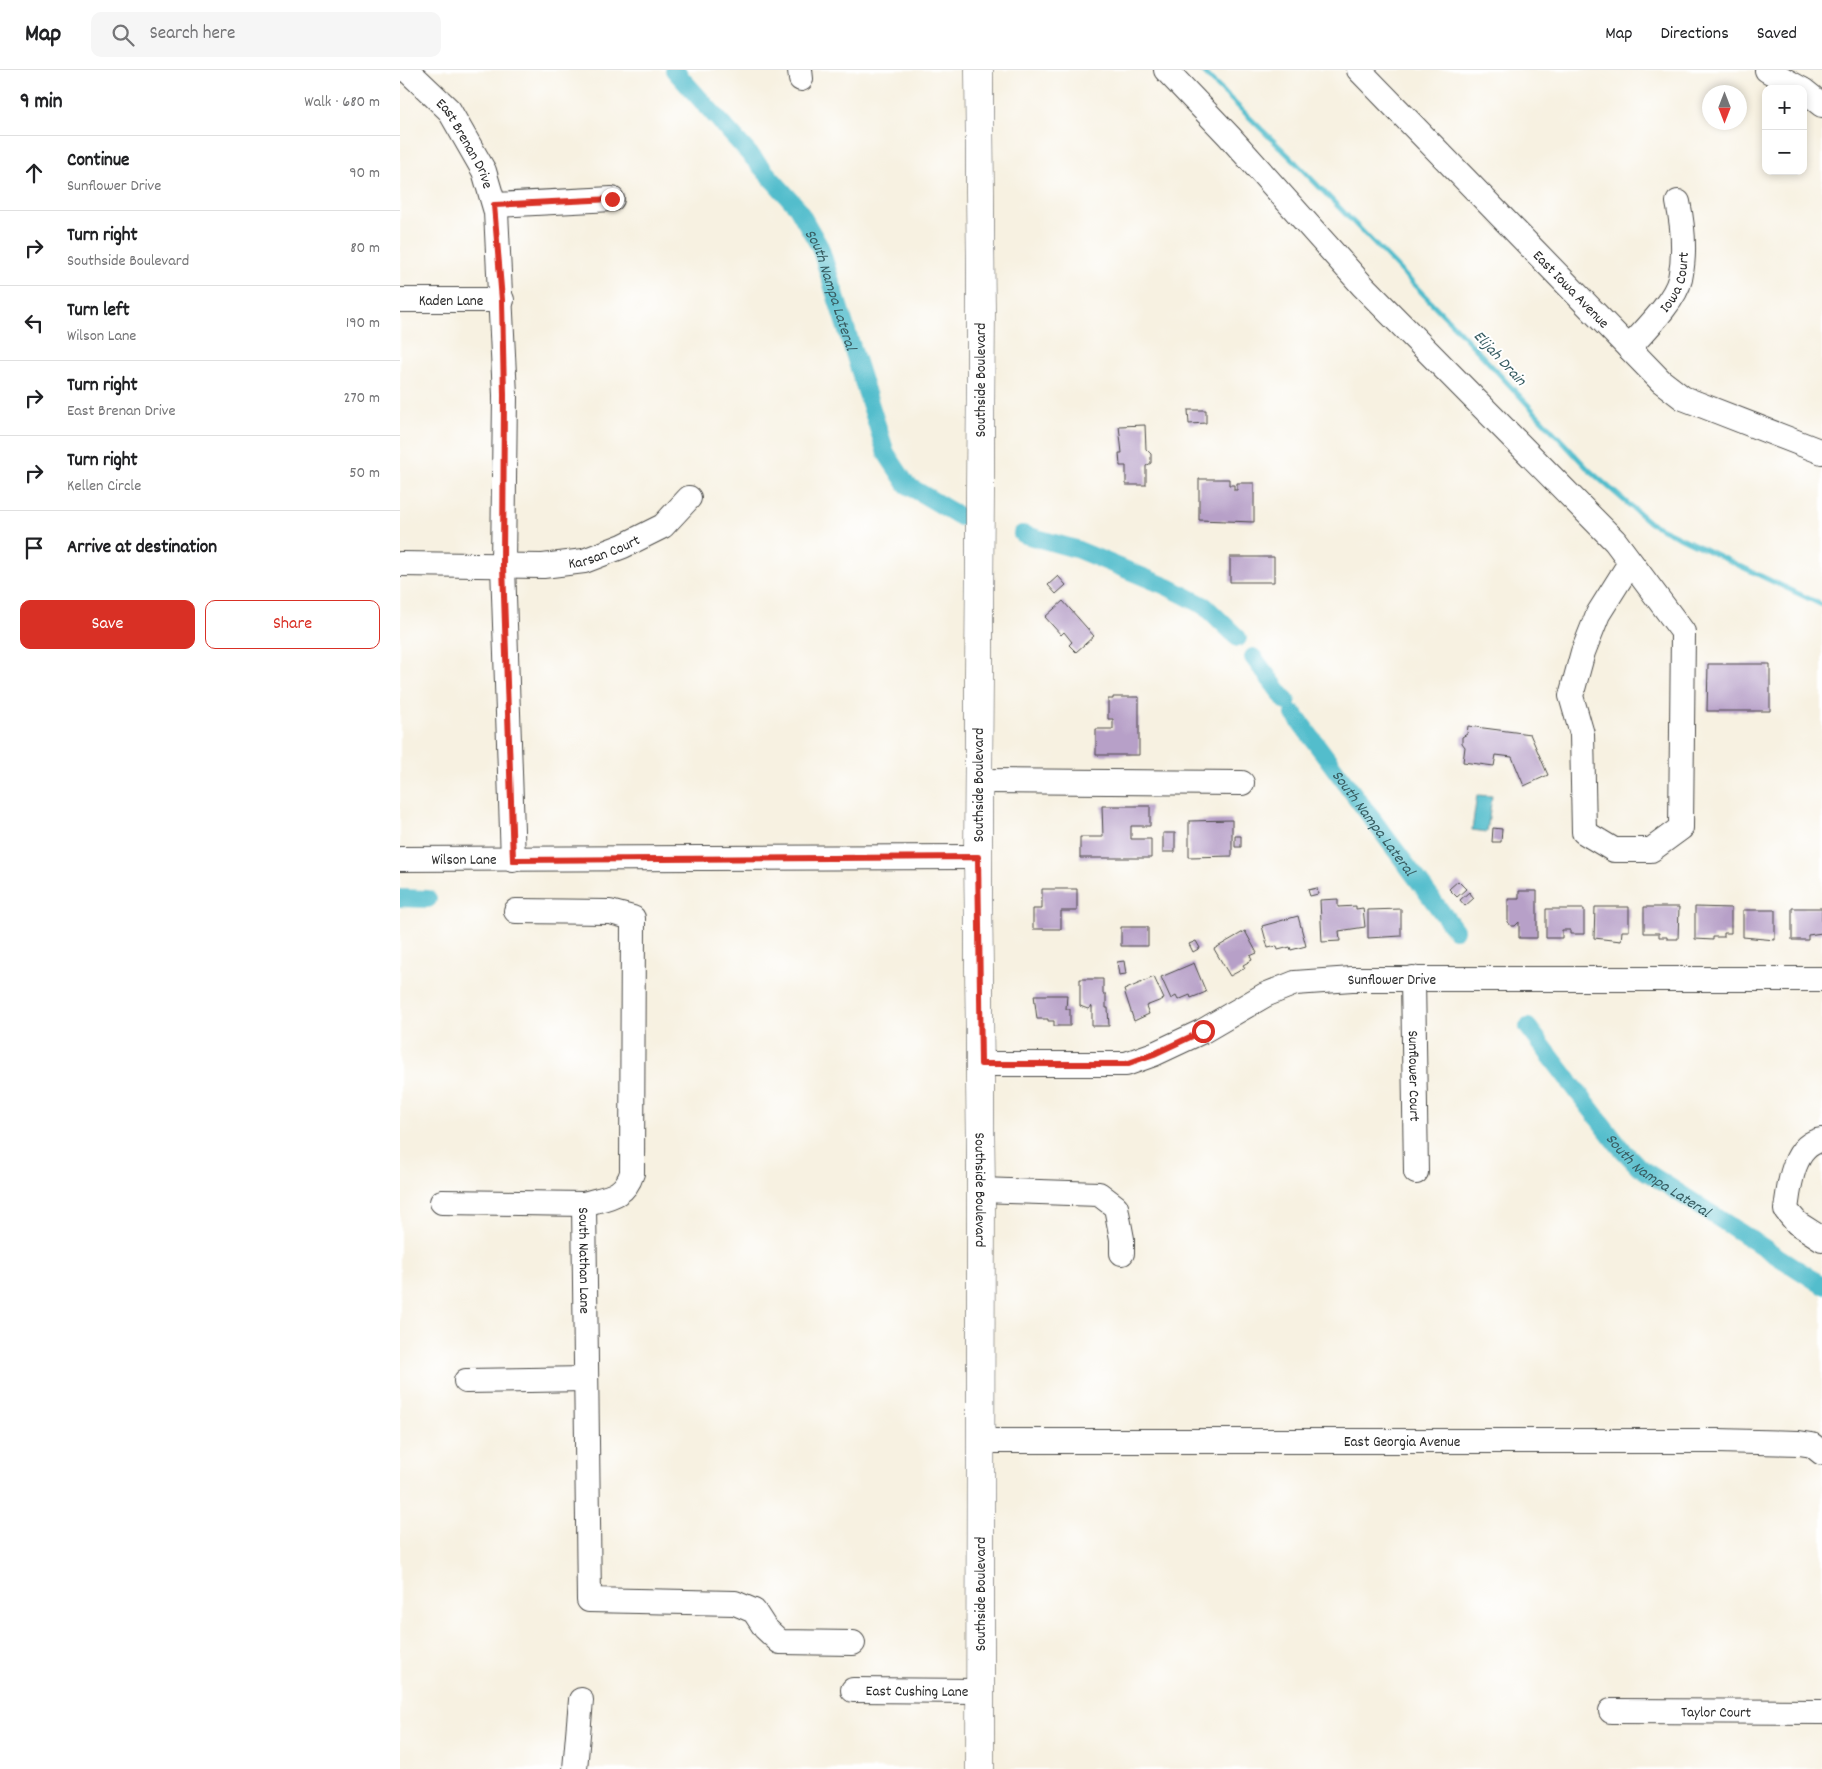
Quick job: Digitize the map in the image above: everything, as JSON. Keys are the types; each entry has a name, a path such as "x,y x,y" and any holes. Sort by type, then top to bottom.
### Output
{"main road":[{"name":"Southside Boulevard","path":"979,70 981,311 978,780 981,1064 980,1769"}],"street":[{"name":"East Brenan Drive","path":"407,70 449,110 484,171 494,205 502,300 504,395 503,566 513,860"},
{"path":"1166,70 1229,136 1362,285 1616,542 1683,632 1681,828 1651,850 1614,850 1584,832 1582,734 1571,696 1583,652 1598,614 1630,563"},
{"name":"East Iowa Avenue","path":"1359,70 1661,381 1683,398 1822,452"},
{"path":"1767,70 1812,92"},
{"path":"494,205 612,199"},
{"name":"Iowa Court","path":"1629,348 1663,310 1680,280 1682,225 1678,202"},
{"name":"Kaden Lane","path":"400,300 502,300"},
{"name":"Karsan Court","path":"400,564 543,566 584,562 623,546 663,526 689,498"},
{"path":"978,780 1242,784"},
{"name":"Wilson Lane","path":"400,859 978,857"},
{"name":"South Nathan Lane","path":"516,912 610,912 633,918 632,1173 628,1184 619,1194 584,1204 589,1600 735,1603 754,1611 765,1628 780,1642 853,1643"},
{"name":"Sunflower Drive","path":"981,1064 1126,1064 1154,1054 1203,1031 1265,995 1295,983 1352,979 1413,978 1822,979"},
{"name":"Sunflower Court","path":"1413,978 1416,1172"},
{"path":"1822,1140 1813,1141 1799,1156 1789,1184 1786,1210 1796,1223 1822,1238"},
{"path":"981,1190 1099,1194 1116,1207 1122,1239 1122,1253"},
{"path":"442,1202 584,1204"},
{"path":"466,1381 585,1379"},
{"name":"East Georgia Avenue","path":"980,1441 1726,1441 1799,1443 1812,1445 1822,1453"},
{"name":"East Cushing Lane","path":"853,1690 980,1691"},
{"path":"575,1769 581,1700"},
{"name":"Taylor Court","path":"1611,1711 1822,1712"}],"water":[{"path":"1477,795 1492,796 1487,832 1472,830"}],"building":[{"path":"1188,410 1206,410 1206,423 1189,424"},
{"path":"1145,425 1146,449 1151,454 1151,463 1146,466 1146,485 1126,485 1126,466 1120,466 1119,453 1122,453 1119,426"},
{"path":"1199,479 1229,479 1229,485 1234,485 1234,490 1237,490 1237,483 1254,483 1254,522 1199,520"},
{"path":"1230,557 1274,557 1274,582 1230,582"},
{"path":"1058,576 1066,585 1056,594 1048,585"},
{"path":"1063,601 1094,636 1076,652 1069,645 1072,642 1064,632 1061,635 1045,617"},
{"path":"1708,664 1770,664 1770,711 1707,711"},
{"path":"1113,697 1139,697 1139,755 1096,755 1096,729 1113,729 1113,719 1108,719 1108,699 1113,699"},
{"path":"1468,726 1530,734 1548,775 1524,786 1512,757 1496,755 1494,766 1463,762 1465,747 1462,743 1462,737 1467,734"},
{"path":"1102,806 1150,806 1150,826 1131,826 1131,839 1151,839 1151,858 1080,858 1080,837 1103,837"},
{"path":"1232,820 1232,856 1189,857 1189,821"},
{"path":"1493,828 1502,829 1501,842 1492,842"},
{"path":"1163,833 1175,833 1175,852 1163,852"},
{"path":"1235,836 1241,836 1241,847 1235,847"},
{"path":"1458,881 1466,889 1457,897 1449,889"},
{"path":"1317,888 1318,894 1310,896 1308,890"},
{"path":"1042,889 1077,889 1077,911 1061,911 1061,929 1033,929 1033,909 1042,909"},
{"path":"1519,891 1537,891 1537,938 1519,938 1519,922 1515,926 1511,926 1508,922 1508,899 1519,899"},
{"path":"1469,892 1474,898 1465,906 1460,900"},
{"path":"1338,899 1338,907 1356,906 1356,909 1363,908 1365,927 1339,931 1340,941 1322,942 1320,900"},
{"path":"1595,907 1629,907 1629,931 1622,931 1621,941 1594,938"},
{"path":"1644,907 1679,907 1678,939 1659,937 1659,933 1644,933"},
{"path":"1695,907 1731,908 1731,933 1724,933 1724,937 1713,937 1713,940 1695,939"},
{"path":"1792,908 1822,908 1822,933 1808,935 1808,940 1792,940"},
{"path":"1401,909 1401,936 1368,938 1368,910"},
{"path":"1546,909 1584,909 1584,934 1570,934 1570,930 1562,930 1562,938 1546,938"},
{"path":"1743,910 1775,910 1775,940 1743,937"},
{"path":"1298,916 1306,946 1291,950 1290,947 1278,950 1277,946 1268,948 1262,926"},
{"path":"1121,927 1148,927 1148,946 1121,946"},
{"path":"1245,931 1257,953 1250,956 1252,960 1243,965 1245,968 1230,976 1214,949"},
{"path":"1196,941 1200,948 1193,952 1189,944"},
{"path":"1124,961 1126,974 1119,975 1117,962"},
{"path":"1194,963 1206,992 1191,998 1190,995 1178,1000 1176,996 1171,999 1161,977"},
{"path":"1154,977 1164,999 1146,1006 1149,1014 1134,1021 1124,990"},
{"path":"1080,979 1103,979 1103,994 1106,994 1109,1026 1092,1026 1092,1006 1088,1009 1080,1006"},
{"path":"1034,995 1067,995 1066,1009 1070,1009 1070,1026 1054,1026 1054,1021 1037,1019"}],"waterway":[{"name":"South Nampa Lateral","path":"674,70 797,207 820,247 886,453 907,485 961,517"},
{"name":"Elijah Drain","path":"1201,70 1295,162 1458,330 1589,470 1650,523 1822,605"},
{"name":"South Nampa Lateral","path":"1022,534 1076,549 1168,587 1205,606 1238,638"},
{"name":"South Nampa Lateral","path":"1253,657 1287,702"},
{"name":"South Nampa Lateral","path":"1294,714 1455,930"},
{"path":"400,898 428,899"},
{"name":"South Nampa Lateral","path":"1528,1027 1619,1146 1639,1167 1822,1285"}],"route":[{"path":"612,199 494,205 502,300 504,395 503,566 513,860 978,857 981,1064 1126,1064 1154,1054 1203,1031"}]}
